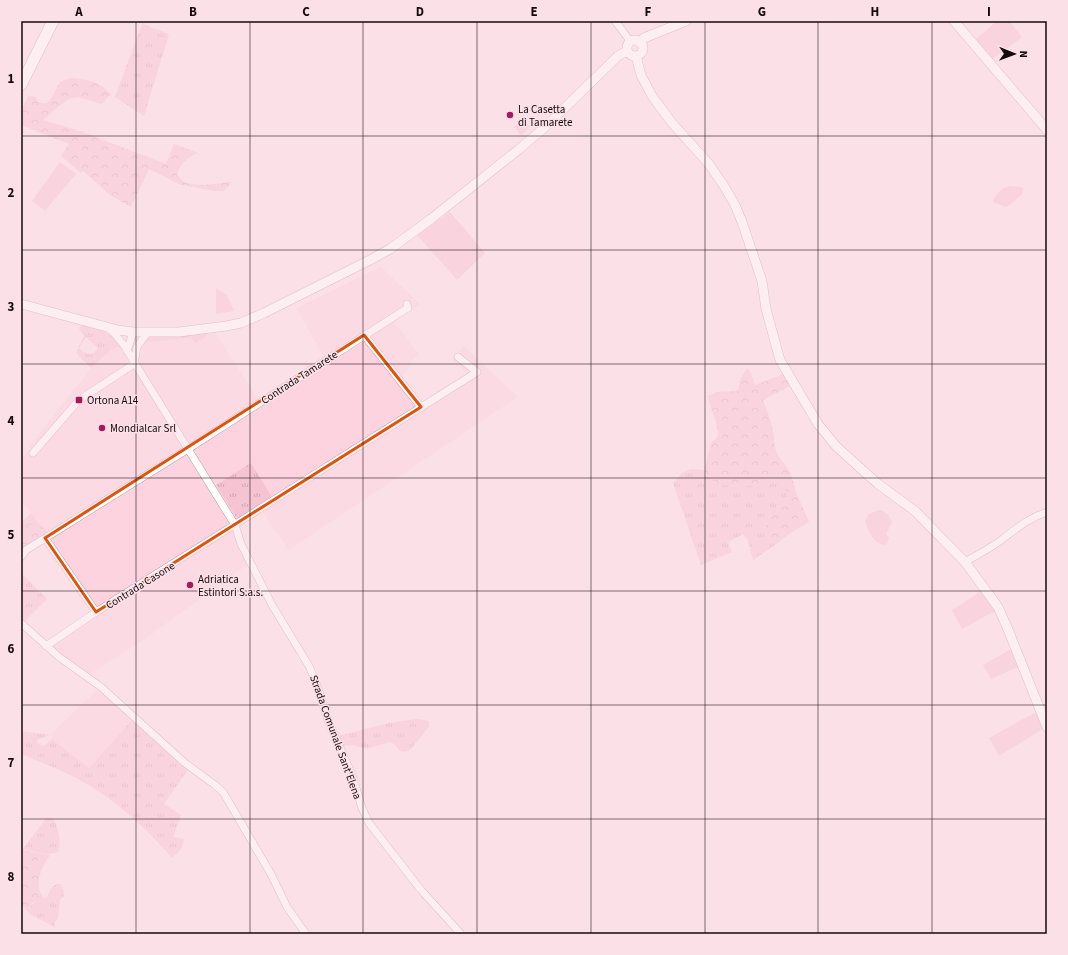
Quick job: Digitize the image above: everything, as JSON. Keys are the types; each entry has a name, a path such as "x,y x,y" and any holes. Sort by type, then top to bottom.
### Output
{"highway":[{"path":"21,69 45,21"},
{"path":"21,85 53,21"}],"main road":[{"path":"21,304 106,326 133,332 147,333 179,332 226,326 264,313 390,249 431,219 544,128 618,56 627,51 628,46 686,21"},
{"path":"954,21 1047,130"},
{"path":"627,51 631,55 636,56 642,52 642,47 636,42"},
{"path":"636,56 641,75 652,96 672,123 709,164 735,205 762,281 766,308 780,360 818,424 836,446 878,484 916,512 966,562 998,607 1047,727"}],"street":[{"path":"615,21 636,42"},
{"name":"Contrada Tamarete","path":"21,557 26,550 188,449 408,308 407,304"},
{"name":"Strada Comunale Sant'Elena","path":"106,326 114,333 127,351 235,525 241,544 272,605 310,666 327,718 352,775 362,808 369,823 421,890 461,934"},
{"path":"133,332 138,348"},
{"path":"127,351 133,332"},
{"path":"33,453 79,400 134,364 138,348 147,333"},
{"path":"364,335 421,407"},
{"name":"Contrada Casone","path":"46,646 96,612 477,372 458,357"},
{"path":"966,562 1034,516 1047,512"},
{"path":"45,538 96,612"},
{"path":"21,623 46,646 101,688 185,763 215,784 223,792 271,874 287,907 306,934"}],"highlighted area":[{"path":"364,335 421,407 96,612 45,538"}],"shaded area":[{"path":"381,267 420,304 394,322 419,354 410,362 412,364 402,377 422,402 466,373 453,359 464,346 518,397 289,550 262,512 234,531 248,564 145,639 87,676 47,643 98,608 21,499 21,461 30,448 29,446 91,368 112,349 121,347 128,363 138,364 144,342 151,336 215,332 258,399 323,356 296,308"},
{"path":"99,688 134,718 89,768 52,739 50,735"}],"green space":[{"path":"997,21 1009,21 1022,37 991,60 975,40"},
{"path":"142,24 169,34 144,116 115,97"},
{"path":"72,78 93,82 102,86 111,94 102,104 78,97 69,99 43,120 83,132 166,164 174,144 198,153 187,159 178,171 177,175 184,182 203,185 232,182 224,191 213,191 179,184 149,169 131,207 110,195 83,171 81,173 61,156 69,144 21,125 21,112 28,96 36,97 40,102 46,103 51,99 61,82"},
{"path":"523,119 530,127 521,135 514,127"},
{"path":"60,162 76,174 45,211 32,201"},
{"path":"1009,186 1023,188 1022,194 1010,205 1005,207 993,202 998,193"},
{"path":"450,212 485,253 457,280 417,235"},
{"path":"216,288 227,295 234,311 216,314"},
{"path":"82,324 109,334 121,347 112,349 91,368 76,353 84,336 79,329","holes":["86,337 98,348 91,354 84,352 79,348"]},
{"path":"207,333 205,337 195,343 192,338 144,342 151,336"},
{"path":"747,368 750,371 755,385 786,373 792,385 763,400 771,422 777,454 790,472 797,495 809,522 789,534 775,545 767,537 766,524 771,517 784,506 787,492 782,484 772,478 754,486 725,485 717,483 704,470 711,443 718,436 717,427 708,396 717,392 736,391 739,389 739,382"},
{"path":"251,463 272,497 238,520 216,485"},
{"path":"691,469 704,470 715,482 725,485 754,486 772,478 780,482 787,492 784,506 771,517 767,537 775,545 753,560 748,541 743,534 728,542 732,552 701,565 673,483 682,473"},
{"path":"879,510 884,511 892,522 886,534 889,538 887,544 883,545 876,541 871,535 865,520 869,514"},
{"path":"31,513 40,525 35,525 21,530 21,523"},
{"path":"31,525 40,525 49,533 21,552 21,530"},
{"path":"21,573 47,599 23,623 21,621"},
{"path":"983,590 995,611 962,629 952,610"},
{"path":"1013,648 1020,666 991,679 983,665"},
{"path":"1038,711 1043,729 999,756 989,738"},
{"path":"134,718 190,767 164,804 181,815 173,837 184,839 181,849 172,858 140,824 104,795 71,775 21,754 21,731 50,735 37,740 37,743 44,746 52,739 89,768"},
{"path":"416,719 429,722 429,726 413,747 407,751 400,751 390,742 366,749 353,745 342,746 337,736 390,723"},
{"path":"47,817 54,819 57,827 60,840 58,852 44,854 23,849"},
{"path":"21,849 50,855 41,871 39,882 39,888 44,899 32,903 29,914 21,902"},
{"path":"57,884 61,884 64,896 60,900 58,918 55,922 55,927 29,914 29,910 35,902 47,897 52,887"}],"place":[{"name":"La Casetta di Tamarete","path":"510,115"},
{"name":"Ortona A14","path":"79,400"},
{"name":"Mondialcar Srl","path":"102,428"},
{"name":"Adriatica Estintori S.a.s.","path":"190,585"}]}
